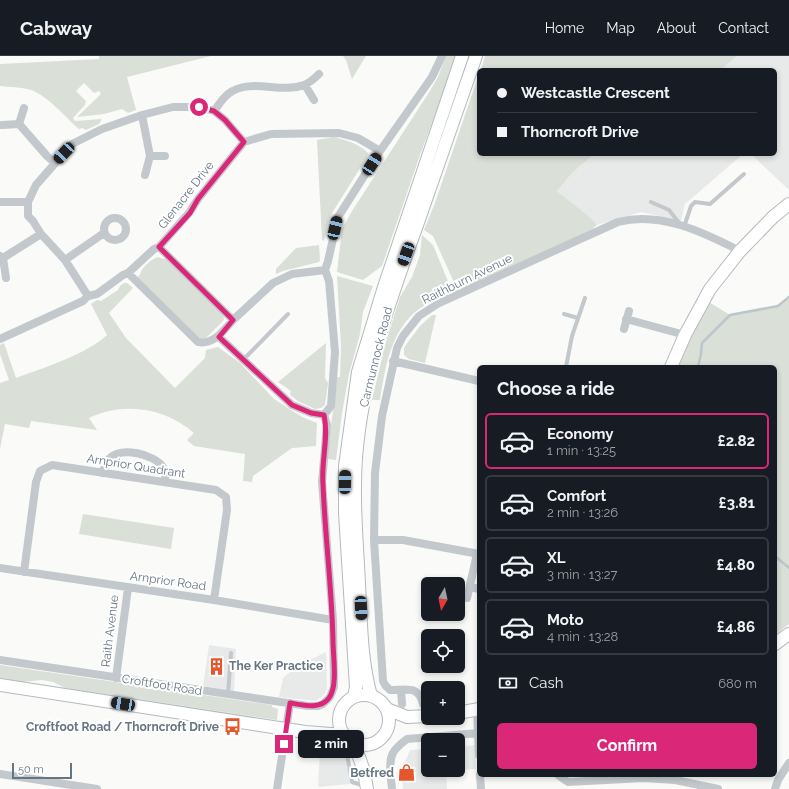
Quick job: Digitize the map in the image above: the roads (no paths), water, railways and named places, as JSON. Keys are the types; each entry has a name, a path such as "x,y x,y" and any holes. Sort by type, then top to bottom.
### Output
{"main road":[{"name":"Carmunnock Road","path":"354,696 356,687 345,513 345,466 358,372 384,287 462,56"},
{"name":"Carmunnock Road","path":"371,696 368,686 363,647 356,512 356,458 367,385 397,281 476,56"},
{"path":"672,365 685,335 710,289 740,251 773,217 789,204"},
{"path":"777,643 789,634"},
{"name":"Croftfoot Road","path":"0,685 286,729 344,735"},
{"path":"374,743 367,745 354,743 344,735 340,728 339,722 341,713 347,702 354,696 371,696 380,701 387,709 407,717 421,716"},
{"path":"364,771 368,753 374,743 383,736 388,728 389,719 387,709"},
{"path":"465,712 477,709"},
{"path":"388,728 407,717"},
{"path":"321,733 339,722"},
{"path":"354,743 364,771 367,788"}],"street":[{"path":"332,620 322,482 326,425 324,415 331,406 335,352 329,281 325,270 338,217 380,151 432,76 442,56"},
{"path":"214,111 227,95 243,87 260,86 288,88 305,85 319,74"},
{"path":"305,85 314,100"},
{"path":"88,296 65,260 41,234 28,216 28,202 36,185 72,144 102,129 142,115 173,107 199,107 214,111 225,120 244,142 272,134 339,133 358,138 380,151"},
{"path":"19,124 24,108"},
{"path":"142,115 150,156 145,175"},
{"path":"2,125 19,124"},
{"path":"19,124 55,163"},
{"name":"Glenacre Drive","path":"0,339 83,301 88,296 97,294 128,273 154,249 159,247 190,213 198,199 244,142"},
{"path":"150,156 165,156"},
{"path":"0,202 28,202"},
{"name":"Raithburn Avenue","path":"421,696 416,691 410,689 390,690 383,681 374,540 375,473 382,416 393,361 403,336 419,316 439,303 618,222 643,218 683,226 706,234 740,251"},
{"path":"65,260 104,233"},
{"path":"6,278 1,257 41,234"},
{"path":"159,247 233,320"},
{"path":"128,273 198,342 205,343 219,337 233,320 273,283 292,274 325,270"},
{"path":"624,329 629,311"},
{"path":"626,319 685,335"},
{"path":"219,337 292,405 311,413 324,415"},
{"path":"393,361 477,381"},
{"path":"102,473 110,458 121,453 137,452 155,460 163,468 166,482"},
{"name":"Arnprior Quadrant","path":"24,572 36,482 40,471 52,465 216,490 226,497 227,510 214,600"},
{"path":"374,540 403,540 477,554"},
{"path":"468,598 477,558"},
{"name":"Arnprior Road","path":"0,568 214,600 332,620"},
{"path":"470,587 477,589"},
{"name":"Raith Avenue","path":"116,678 128,588"},
{"name":"Croftfoot Road","path":"0,660 228,695 308,706 318,706 323,704 330,697 334,686 332,620"},
{"path":"401,690 402,704"},
{"path":"277,789 290,703"},
{"path":"392,789 391,762 393,753 398,746 407,739 477,733"},
{"path":"775,789 778,780 789,763"},
{"path":"0,774 97,789"},
{"path":"480,777 481,789"},
{"path":"561,777 568,782 644,778 675,780 718,789"}],"lane":[{"path":"651,202 669,210 683,226 691,206 695,202 710,204 744,174"},
{"path":"566,365 572,336 585,298"},
{"path":"244,360 288,314"},
{"path":"564,314 578,318"},
{"path":"228,695 231,653"},
{"path":"321,733 322,748 342,751 347,754 352,782 367,788"}],"waterway":[{"path":"698,365 702,343 730,315 778,306 789,297"},
{"path":"777,558 789,568"}],"place":[{"name":"The Ker Practice","path":"216,666"},
{"name":"Croftfoot Road / Thorncroft Drive","path":"232,727"},
{"name":"Betfred","path":"407,773"}]}
